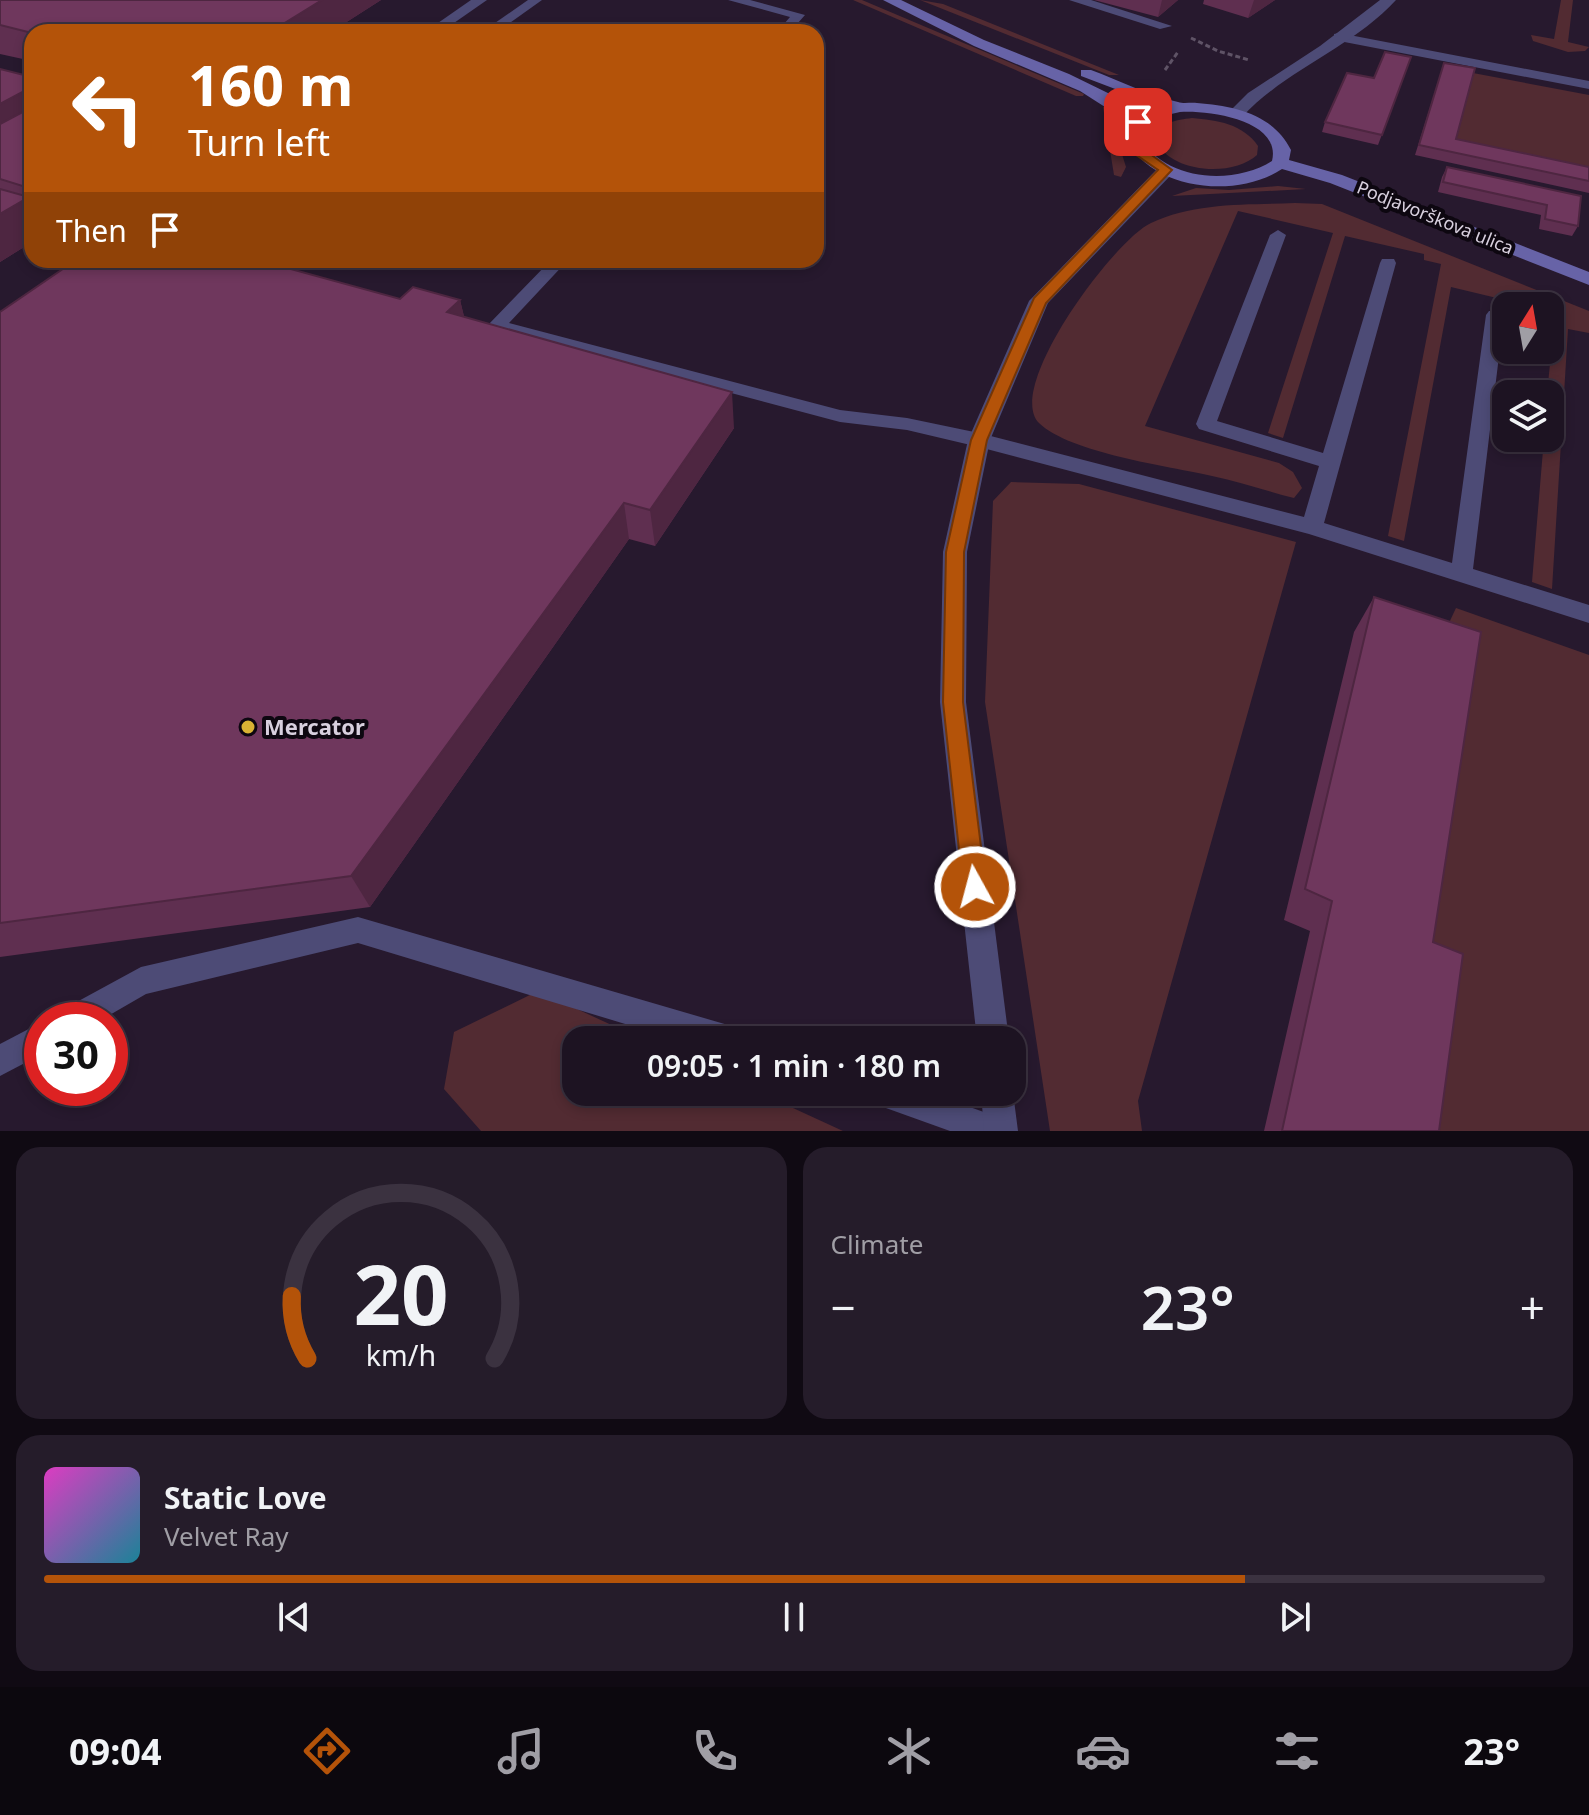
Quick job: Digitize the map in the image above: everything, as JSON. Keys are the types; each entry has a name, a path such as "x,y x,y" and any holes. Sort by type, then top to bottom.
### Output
{"street":[{"path":"444,24 480,0"},
{"path":"890,0 976,42 1105,98 1127,109 1138,122"},
{"path":"1076,0 1165,26"},
{"path":"1236,114 1253,96 1389,0"},
{"path":"926,15 992,34 1179,108 1236,114 1276,136 1283,150 1280,163 1257,177 1233,181 1192,178 1166,170 1137,150 1132,135 1138,122 1151,114 1179,108"},
{"name":"Podjavorškova ulica","path":"1280,163 1336,179 1589,279"},
{"path":"991,1026 953,702 955,552 979,440 1039,301 1166,170"},
{"path":"998,1106 998,1131"}],"lane":[{"path":"500,24 536,0"},
{"path":"734,0 799,15 791,24"},
{"path":"1339,37 1589,85"},
{"path":"1278,235 1206,424 1330,462"},
{"path":"1312,527 1388,263"},
{"path":"552,268 497,325 840,416 907,424 979,440 1312,527 1589,614"},
{"path":"1461,574 1492,338"},
{"path":"104,1002 141,981 358,930 681,1026"},
{"path":"0,1061 24,1047"},
{"path":"924,1106 998,1131"}],"path":[{"path":"1165,26 1218,51 1254,62"},
{"path":"1162,75 1189,37"}],"shaded area":[{"path":"853,0 862,0 1084,94 1076,96"},
{"path":"920,0 943,4 1119,75 1109,75"},
{"path":"1561,0 1573,0 1568,42 1589,47 1585,51 1568,52 1533,41 1531,35 1554,39"},
{"path":"1473,73 1589,95 1589,179 1451,149"},
{"path":"1109,106 1118,118 1115,132 1126,167 1121,177 1114,175 1103,107"},
{"path":"1192,118 1237,128 1258,146 1257,155 1232,167 1217,169 1186,165 1172,159 1155,138 1165,125"},
{"path":"1278,186 1306,189 1172,196 1196,188 1229,190"},
{"path":"1322,204 1542,292 1492,292 1492,297 1451,287 1404,541 1388,536 1441,264 1424,260 1424,254 1345,236 1283,438 1268,433 1333,233 1238,211 1145,426 1279,463 1293,472 1302,488 1294,498 1222,478 1096,450 1073,443 1039,423 1032,405 1037,379 1049,349 1068,316 1113,256 1151,223 1185,211 1222,206"},
{"path":"1564,301 1589,311 1589,333 1568,329 1564,394 1564,380 1548,380 1550,364 1564,364"},
{"path":"1543,452 1560,452 1552,589 1532,582"},
{"path":"1011,482 1079,484 1296,542 1138,1101 1142,1131 1050,1131 985,702 993,501"},
{"path":"1456,608 1589,655 1589,1131 1412,1131 1406,972 1432,659"},
{"path":"538,991 614,1026 562,1026 562,1106 789,1106 843,1131 481,1131 444,1089 454,1032"}],"building":[{"path":"0,0 322,0 283,24 24,24 24,31 0,25"},
{"path":"1385,52 1411,57 1382,135 1325,122 1347,73 1374,78"},
{"path":"1444,63 1475,68 1456,139 1589,167 1589,181 1419,145"},
{"path":"0,69 24,75 24,91 0,104"},
{"path":"24,111 24,186 0,179 0,124"},
{"path":"1447,167 1581,196 1578,226 1545,219 1547,205 1443,182"},
{"path":"0,189 24,196 24,200 0,214"},
{"name":"Mercator","path":"64,268 287,268 400,299 413,287 460,300 447,312 732,392 650,510 624,503 351,876 0,923 0,312"},
{"path":"1374,597 1481,632 1433,942 1463,954 1439,1131 1282,1131 1332,901 1305,889"}],"place":[{"name":"Mercator","path":"248,727"}],"route":[{"path":"975,887 953,702 955,552 979,440 1039,301 1088,254 1166,170 1137,150 1132,135 1138,122"}]}
